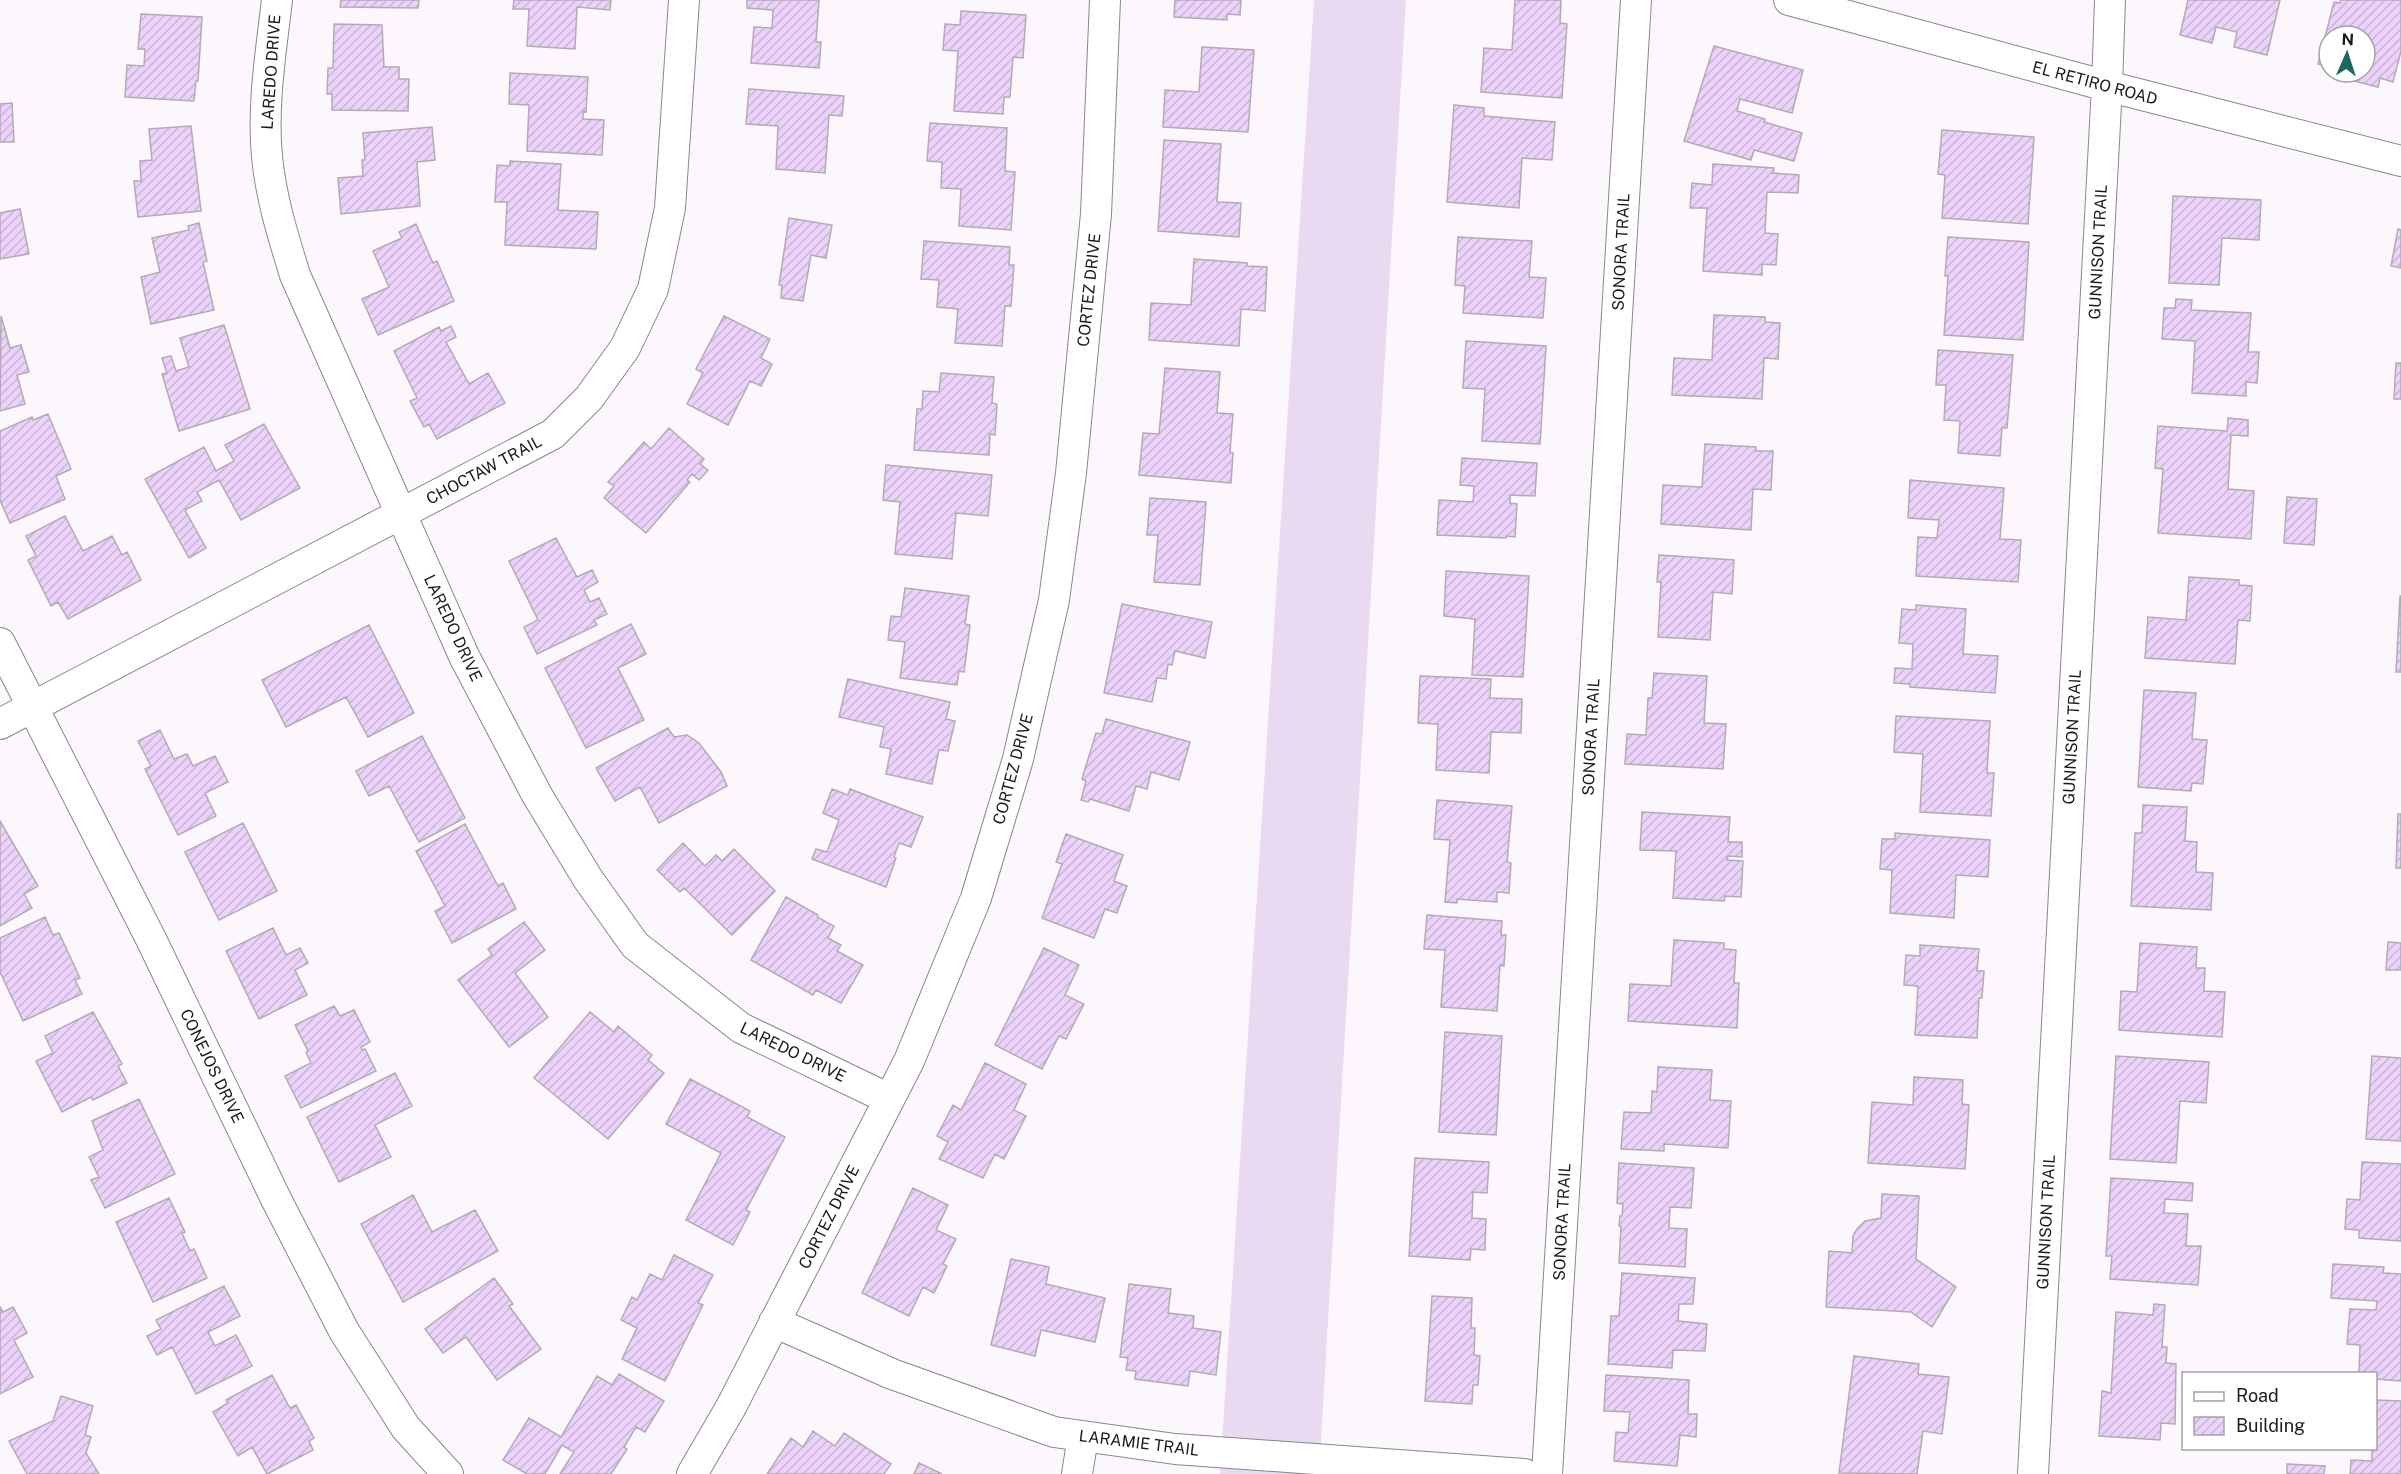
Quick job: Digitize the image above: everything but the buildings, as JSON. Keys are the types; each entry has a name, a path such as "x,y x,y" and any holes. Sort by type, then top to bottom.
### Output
{"street":[{"name":"LAREDO DRIVE","path":"277,0 266,101 267,158 277,215 295,275 464,656 537,795 588,879 634,945 741,1028 889,1099"},
{"name":"CHOCTAW TRAIL","path":"0,724 553,434 589,398 625,348 653,289 670,208 684,0"},
{"name":"CORTEZ DRIVE","path":"692,1474 731,1407 909,1061 976,898 1018,759 1054,600 1071,473 1096,214 1105,0"},
{"name":"SONORA TRAIL","path":"1547,1474 1636,0"},
{"name":"EL RETIRO ROAD","path":"1789,0 2107,86 2401,161"},
{"name":"GUNNISON TRAIL","path":"2032,1474 2110,0"},
{"name":"CONEJOS DRIVE","path":"0,643 151,939 271,1189 344,1331 406,1428 448,1474"},
{"name":"LARAMIE TRAIL","path":"774,1322 892,1374 1054,1432 1174,1449 1524,1474"},
{"path":"1077,1474 1083,1437"}],"shaded area":[{"path":"1314,0 1406,0 1319,1474 1220,1474"}]}
